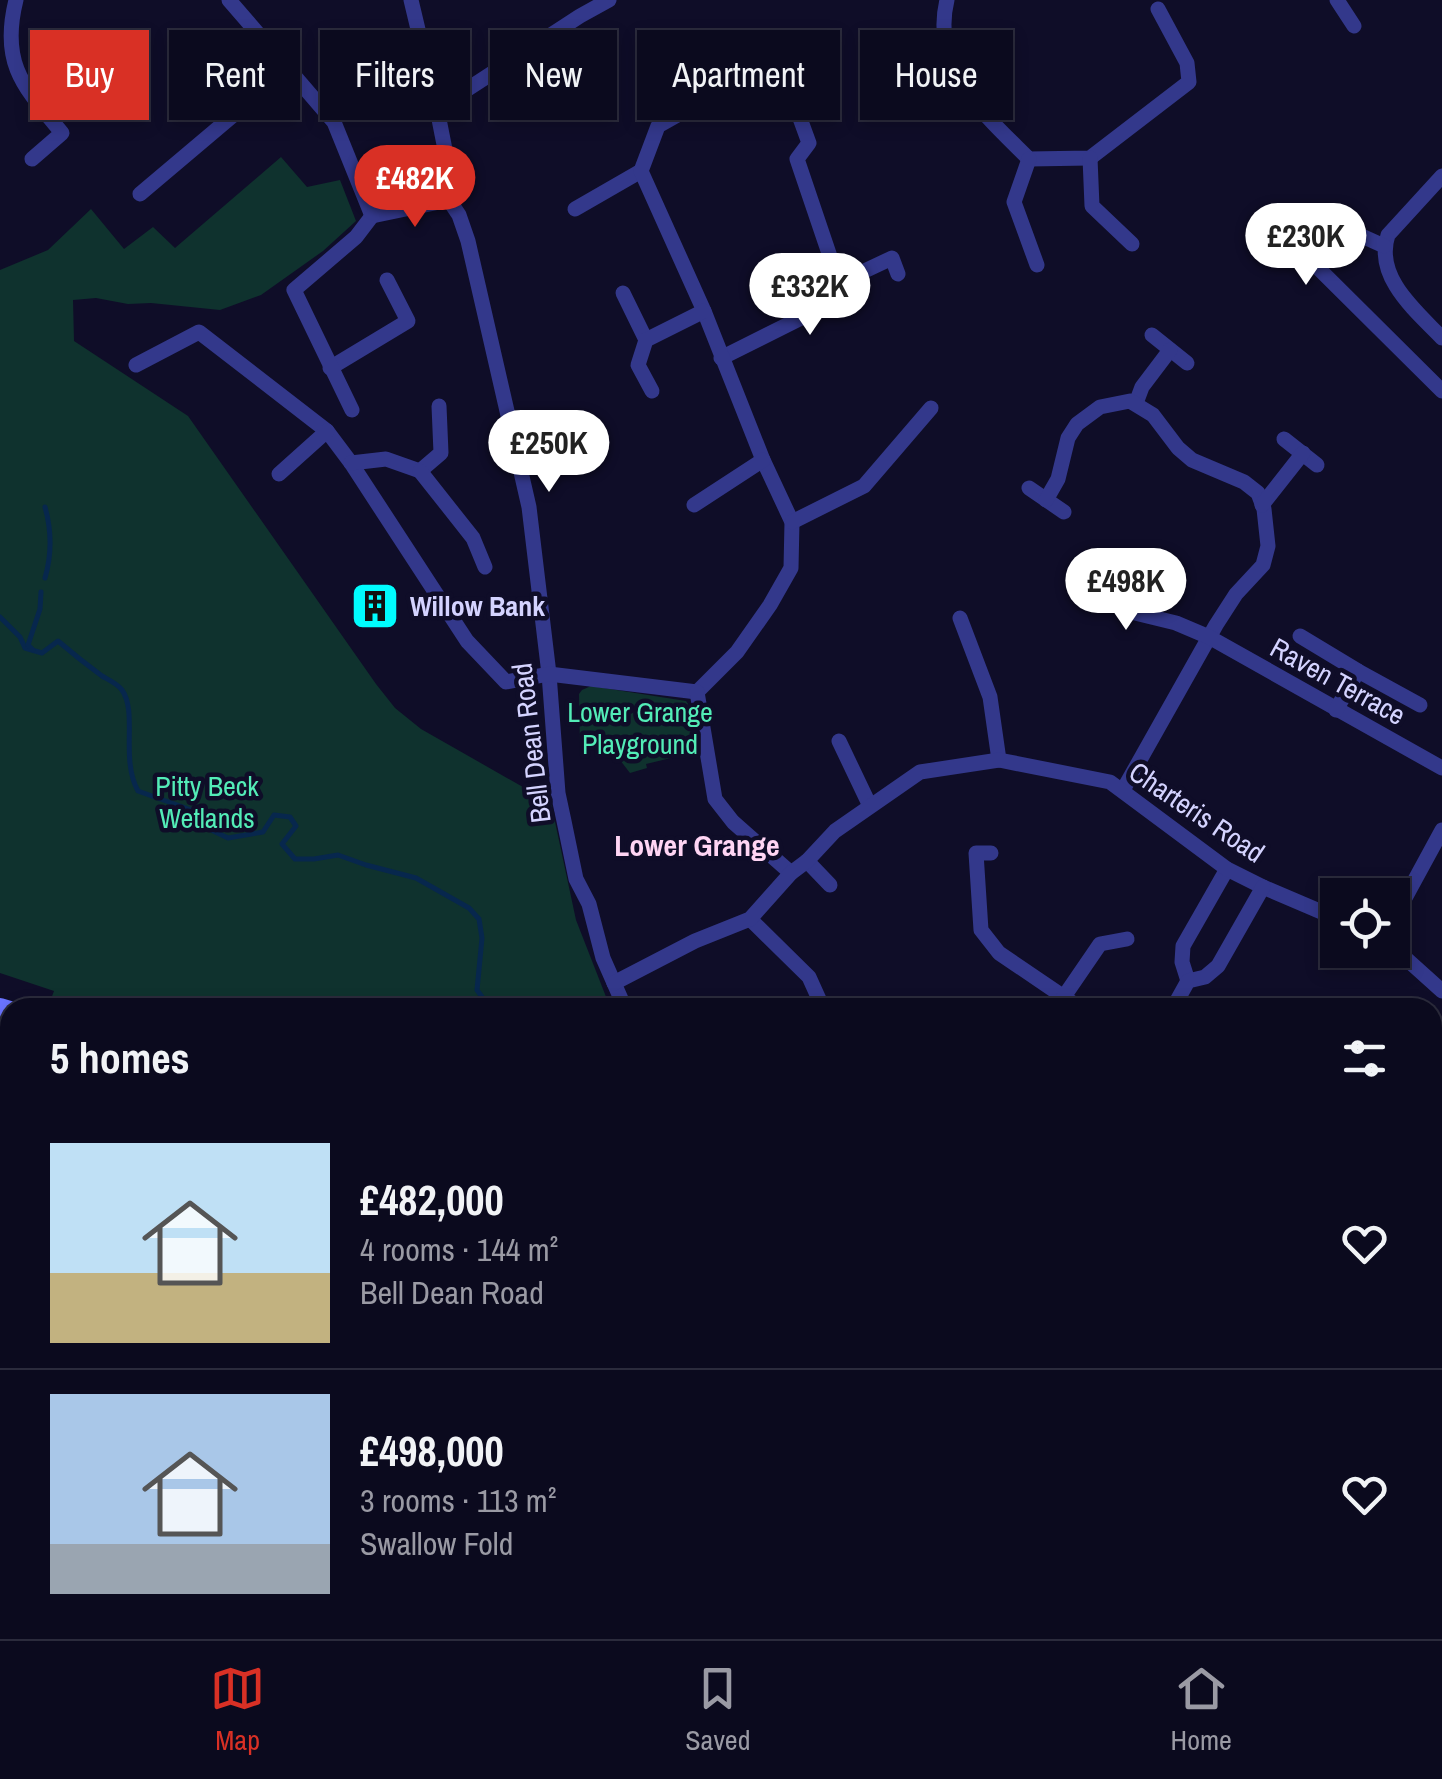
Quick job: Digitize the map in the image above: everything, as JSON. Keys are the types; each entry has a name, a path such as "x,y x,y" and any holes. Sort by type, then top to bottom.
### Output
{"street":[{"path":"16,0 8,23 10,62 18,80 62,133 32,158"},
{"path":"228,0 254,30"},
{"name":"Bell Dean Road","path":"411,0 418,30"},
{"path":"470,86 577,8 609,0"},
{"path":"946,0 946,50 966,92 1029,159 1090,158 1188,82 1186,63 1158,9"},
{"path":"1336,0 1354,26"},
{"path":"300,83 334,122 372,216"},
{"path":"140,194 228,120"},
{"name":"Bell Dean Road","path":"440,120 452,180 449,200 468,242 529,507 558,793 576,879 589,904 603,958 621,998"},
{"path":"575,208 641,172 658,126 669,120"},
{"path":"800,120 809,144 797,159 840,283"},
{"path":"1090,158 1092,206 1132,244"},
{"path":"1029,159 1014,202 1037,264"},
{"path":"641,172 704,310 763,460 792,522 791,568 737,652 697,692"},
{"path":"1442,176 1388,235 1384,246 1387,270 1396,285 1442,338"},
{"path":"352,410 294,290 356,237 372,216 449,200"},
{"path":"1384,246 1364,237 1336,236 1307,257 1442,391"},
{"path":"721,358 815,310 840,283 892,258 898,274"},
{"path":"330,368 408,322 387,280"},
{"path":"623,293 646,340 638,365 652,392"},
{"path":"646,340 704,310"},
{"path":"136,366 199,332 327,431 467,641 506,682 548,674 697,692"},
{"path":"1152,335 1186,364"},
{"path":"1136,403 1142,387 1170,350"},
{"path":"1046,500 1058,479 1068,438 1076,424 1100,407 1130,401 1153,415 1192,460 1244,482 1258,493 1262,505 1268,546 1264,565 1236,594 1122,790"},
{"path":"420,470 441,453 438,406"},
{"path":"792,522 864,486 931,408"},
{"path":"279,474 327,431"},
{"path":"1284,439 1318,465"},
{"path":"1262,505 1302,453"},
{"path":"351,463 386,459 420,470 473,538 486,567"},
{"path":"694,504 763,460"},
{"path":"1029,488 1064,512"},
{"name":"Raven Terrace","path":"1146,568 1135,613 1176,623 1209,637 1442,768"},
{"path":"960,618 990,697 999,760"},
{"path":"1300,636 1420,704"},
{"path":"1336,710 1358,671"},
{"path":"697,692 716,799 732,822 791,873"},
{"path":"840,742 870,806"},
{"name":"Charteris Road","path":"614,982 695,940 750,919 835,831 920,772 999,760 1110,782 1227,869 1320,911"},
{"path":"1410,889 1442,830"},
{"path":"991,853 976,853 981,930 999,953 1063,998 1100,944 1126,939"},
{"path":"807,862 830,884"},
{"path":"1178,998 1188,980 1182,962 1183,946 1227,869"},
{"path":"1188,980 1205,976 1218,966 1263,887"},
{"path":"750,919 809,977 819,998"},
{"path":"1410,962 1442,991"}],"green space":[{"name":"Pitty Beck Wetlands","path":"281,157 307,187 340,180 356,221 323,251 261,295 220,310 96,298 73,300 74,341 188,416 395,708 421,729 551,803 576,920 606,998 51,998 54,991 0,973 0,270 48,250 91,209 124,249 153,227 175,248"},
{"name":"Lower Grange Playground","path":"591,686 686,701 693,711 696,752 646,764 647,768 630,773 610,747 580,747 579,694"}],"waterway":[{"path":"45,507 50,543 45,578"},
{"path":"33,650 28,645 40,609 41,592"},
{"path":"0,617 20,637 25,648 42,653 58,641 122,690 129,711 130,765 138,791 194,811 207,828 228,838 263,832 274,815 290,817 296,826 282,844 295,859 338,855 416,878 469,908 479,919 482,938 477,990 483,998"}],"place":[{"name":"Willow Bank","path":"375,606"}],"district":[{"name":"Lower Grange","path":"697,846"}]}
